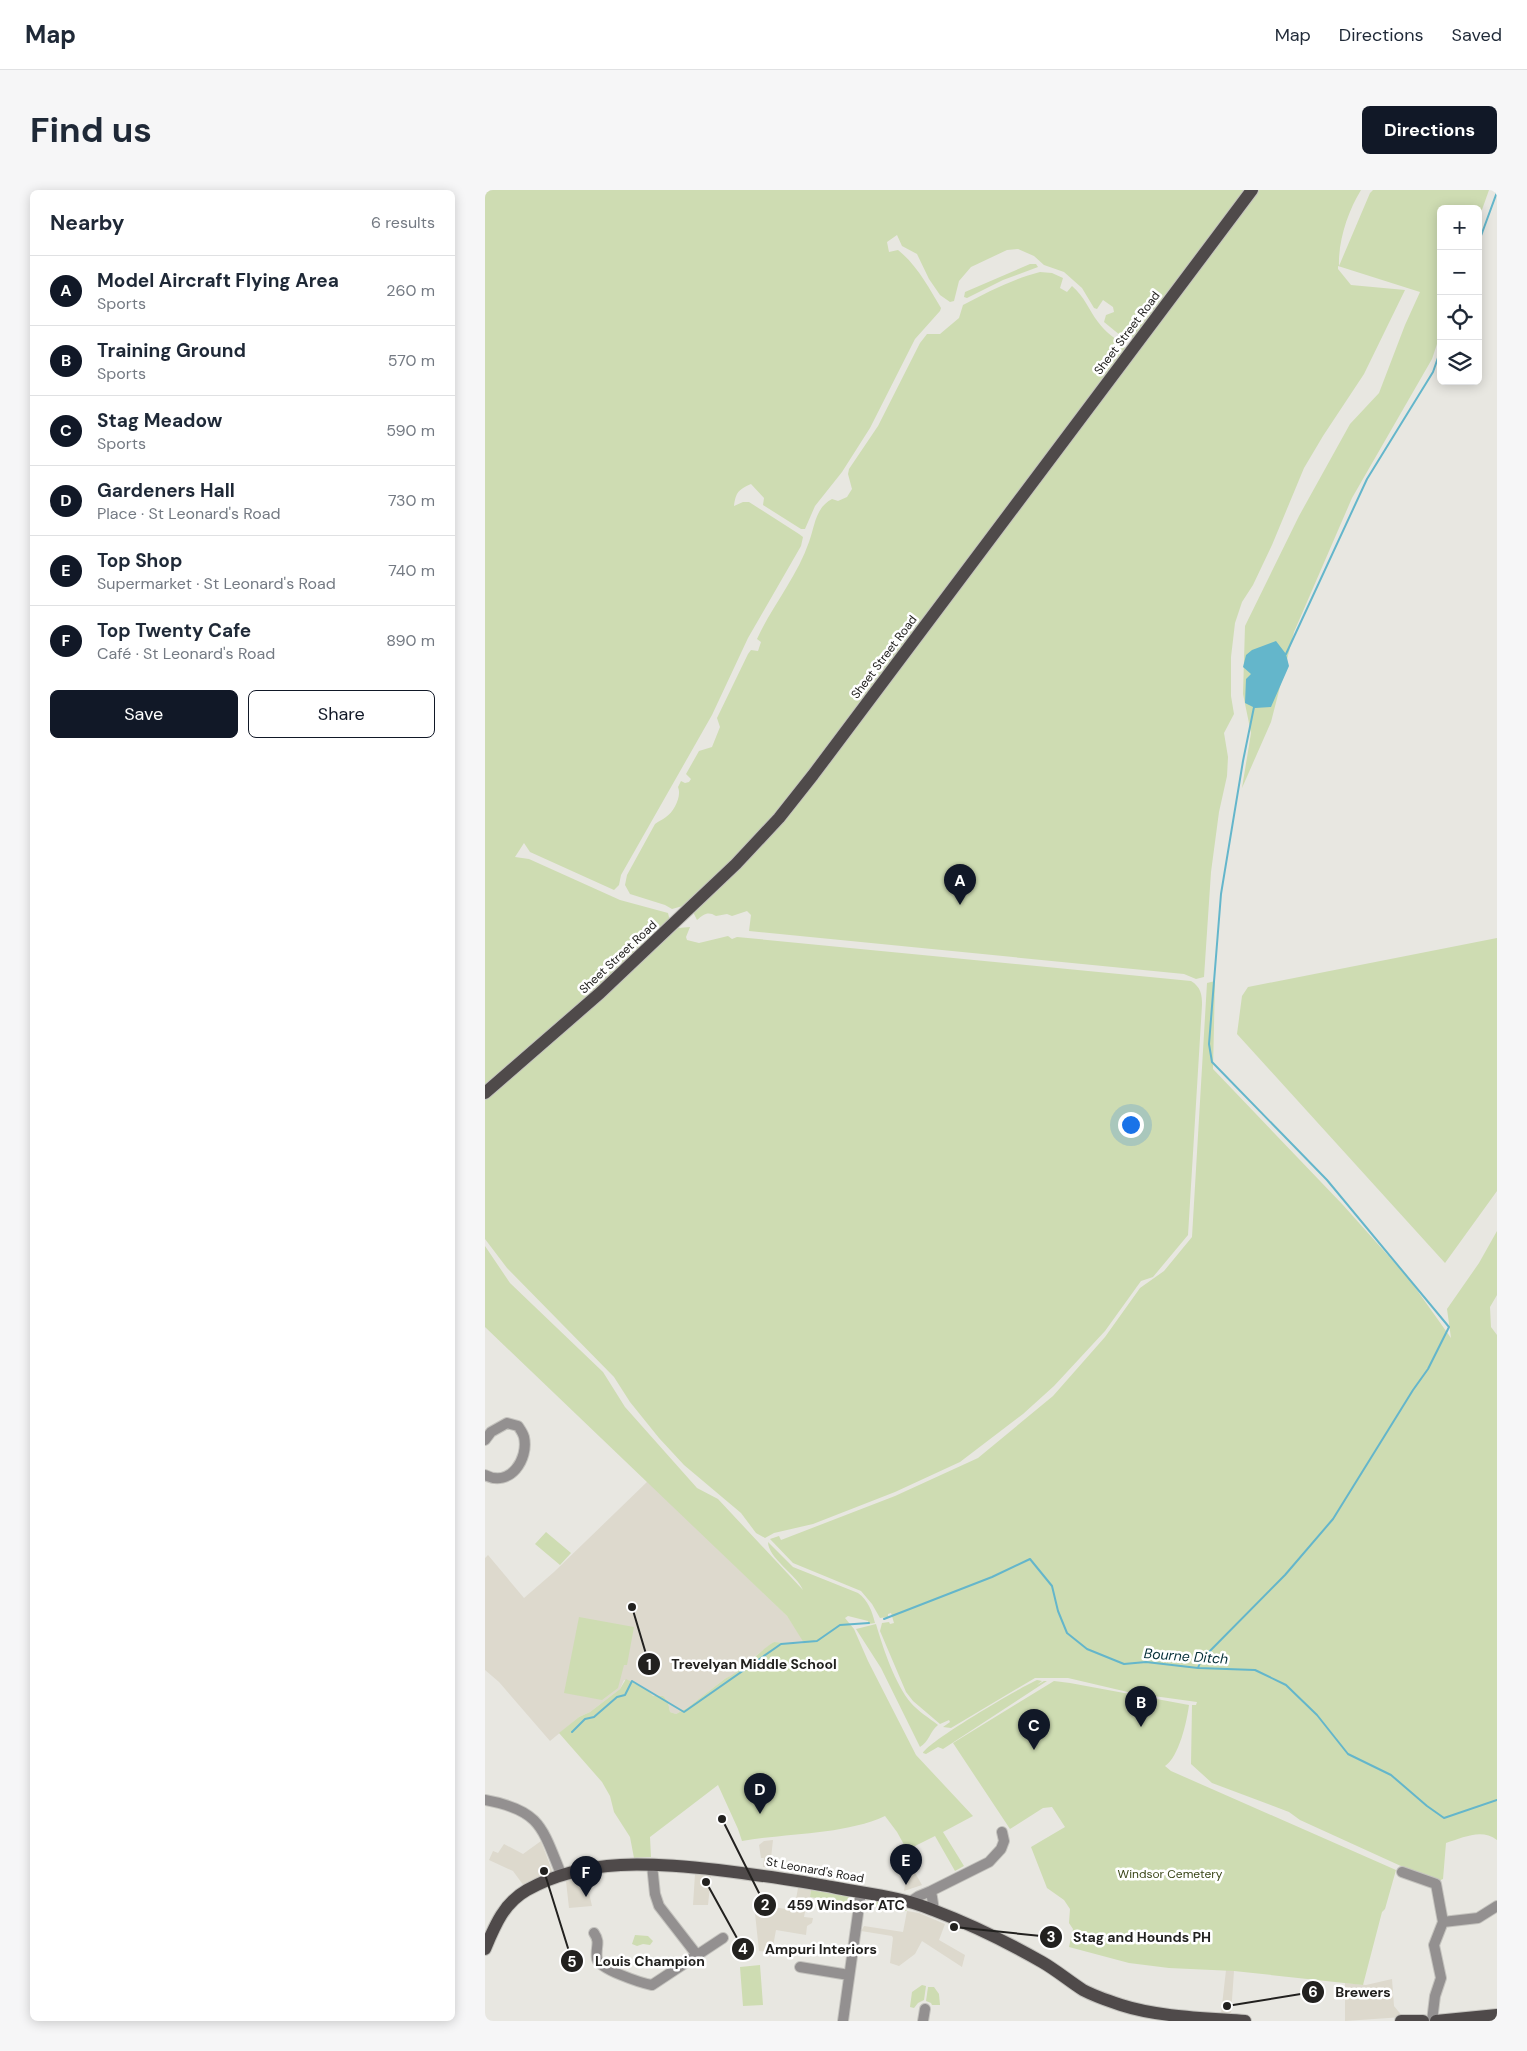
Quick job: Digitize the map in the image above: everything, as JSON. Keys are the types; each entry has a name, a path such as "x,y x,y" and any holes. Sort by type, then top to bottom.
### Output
{"main road":[{"name":"Sheet Street Road","path":"485,1093 600,993 736,864 779,818 831,752 1252,190"},
{"name":"St Leonard's Road","path":"485,1949 502,1913 512,1901 527,1890 561,1874 604,1867 675,1866 784,1878 893,1897 934,1910 985,1932 1042,1962 1085,1991 1123,2006 1184,2018 1245,2021"},
{"path":"1436,2021 1497,2015"},
{"path":"1401,2021 1423,2021"}],"street":[{"path":"485,1475 497,1479 509,1476 519,1467 524,1452 524,1436 518,1426 507,1424 487,1432"},
{"path":"485,1800 520,1809 533,1820 543,1831 561,1874"},
{"path":"910,1902 989,1862 1001,1849 1005,1841 1002,1832"},
{"path":"651,1865 655,1894 659,1906 697,1956"},
{"path":"1402,1872 1436,1884 1443,1922 1434,1945 1441,1978 1435,1996 1432,2021"},
{"path":"931,1890 934,1910"},
{"path":"843,2021 861,1892"},
{"path":"1443,1922 1477,1918 1497,1906"},
{"path":"594,1932 598,1939 597,1960 602,1966 642,1983 652,1985 723,1938"},
{"path":"800,1967 849,1975"},
{"path":"923,2021 925,2009"}],"shaded area":[{"path":"648,1481 787,1616 805,1643 774,1642 742,1666 734,1675 726,1678 687,1708 676,1714 670,1712 668,1702 653,1696 633,1682 624,1680 620,1689 590,1712 579,1717 550,1741 499,1682 485,1670 485,1558 488,1555 524,1598 554,1572"},
{"path":"773,1840 770,1867 763,1867 764,1858 761,1858 759,1845 764,1841"},
{"path":"541,1841 553,1873 524,1886 513,1871 489,1860 493,1851 498,1853 504,1844 523,1854"},
{"path":"907,1870 914,1871 922,1885 904,1891"},
{"path":"695,1874 711,1876 708,1905 693,1905"},
{"path":"585,1876 592,1906 569,1908 566,1881"},
{"path":"798,1888 811,1890 808,1912 800,1911 800,1906 795,1905"},
{"path":"754,1904 805,1912 804,1917 813,1918 812,1923 807,1926 806,1935 776,1930 772,1952 759,1951"},
{"path":"907,1911 919,1913 945,1924 939,1940 965,1955 962,1967 922,1941 915,1954 899,1966 890,1963 892,1936 861,1931 864,1926 903,1932"},
{"path":"1226,1970 1234,1971 1231,2014 1221,2014"},
{"path":"1392,1979 1394,2006 1403,2017 1345,2021 1345,1983 1366,1985"}],"green space":[{"path":"485,190 1248,190 1138,336 1126,340 1104,322 1106,315 1114,312 1113,307 1103,300 1097,309 1094,308 1082,288 1064,272 1044,265 1034,256 1018,249 1007,250 971,267 959,281 954,301 950,302 940,295 929,279 917,254 902,246 897,235 887,242 889,252 898,250 917,270 941,308 940,311 915,339 870,428 842,472 815,506 805,529 801,529 763,505 764,498 751,484 740,490 737,494 734,506 743,502 749,502 803,537 801,546 748,638 712,715 621,875 619,885 614,890 530,852 524,843 515,857 529,859 620,900 668,913 670,921 485,1088"},
{"path":"1258,190 1361,190 1345,226 1340,247 1339,266 1370,193 1373,190 1489,190 1482,210 1482,205 1437,205 1437,344 1432,359 1352,498 1294,632 1271,722 1242,788 1251,733 1243,694 1245,626 1299,516 1350,424 1379,393 1420,292 1338,266 1338,269 1351,285 1405,290 1364,374 1304,468 1272,545 1253,585 1242,602 1235,623 1231,657 1231,696 1234,714 1224,733 1228,757 1227,776 1219,812 1211,872 1204,977 1196,979 1184,974 749,931 751,915 747,911 732,916 727,914 716,916 706,914 697,920 694,910 742,863"},
{"path":"1030,264 1036,264 1038,267 1003,280 967,298 964,297 965,292"},
{"path":"1040,272 1052,273 1063,278 1060,288 1067,292 1072,286 1076,290 1101,326 1125,346 1124,356 789,801 690,904 672,909 630,894 625,885 627,875 655,824 669,815 674,808 678,799 678,787 681,781 685,783 691,779 686,774 699,751 712,747 720,727 717,718 748,654 751,650 758,651 761,642 757,639 804,555 819,512 832,499 838,501 847,497 852,489 848,474 849,469 878,426 920,343 927,334 940,334 959,318 963,305 1010,282"},
{"path":"690,927 686,937 687,940 699,943 728,936 732,939 737,937 1191,981 1199,989 1202,998 1188,1235 1153,1277 1141,1281 1105,1331 1054,1386 1023,1414 960,1462 895,1492 813,1524 774,1533 765,1538 756,1533 741,1513 684,1465 630,1402 614,1377 507,1268 485,1239 485,1100 585,1013 678,928"},
{"path":"1497,938 1497,1191 1445,1263 1237,1034 1242,996 1248,987"},
{"path":"1215,981 1213,1069 1343,1205 1409,1279 1451,1338 1447,1309 1479,1263 1497,1231 1497,1295 1490,1307 1491,1327 1497,1335 1497,1840 1491,1836 1478,1834 1446,1843 1443,1879 1436,1882 1300,1820 1289,1812 1212,1783 1191,1764 1192,1705 1196,1705 1197,1702 1132,1693 1068,1678 1035,1678 951,1728 943,1727 950,1722 949,1720 940,1724 913,1701 906,1692 880,1631 882,1623 894,1623 891,1613 888,1614 888,1617 880,1618 872,1604 861,1591 793,1563 770,1539 779,1536 781,1540 895,1496 978,1458 1053,1396 1105,1337 1140,1288 1164,1271 1192,1237 1207,983"},
{"path":"485,1246 510,1283 603,1372 625,1407 697,1488 718,1499 803,1590 795,1578 777,1560 769,1548 768,1542 793,1567 858,1593 867,1602 875,1623 869,1624 868,1621 848,1616 845,1618 854,1629 868,1661 916,1755 973,1816 943,1832 964,1866 955,1871 935,1836 907,1850 885,1816 852,1827 742,1841 718,1785 650,1837 651,1857 634,1858 630,1837 614,1812 610,1796 602,1782 559,1733 620,1689 626,1679 647,1690 653,1696 663,1696 668,1702 670,1712 676,1714 738,1671 774,1642 804,1643 787,1616 485,1327"},
{"path":"546,1532 571,1553 560,1565 535,1544"},
{"path":"579,1617 634,1627 627,1665 624,1665 618,1688 602,1700 564,1693"},
{"path":"876,1624 890,1665 905,1695 917,1709 938,1725 920,1747 881,1668 856,1629"},
{"path":"1037,1680 1042,1681 1037,1685 1047,1681 943,1749 938,1747 926,1754 923,1753 957,1727"},
{"name":"Windsor Cemetery","path":"1054,1681 1189,1705 1178,1747 1165,1766 1171,1771 1396,1870 1385,1909 1382,1912 1363,1985 1234,1971 1169,1968 1129,1963 1069,1947 1073,1929 1069,1923 1070,1909 1064,1900 1047,1888 1031,1847 1065,1827 1052,1807 1043,1808 1010,1829 953,1743"},
{"path":"811,1890 848,1896 850,1900 849,1906 847,1903 810,1897"},
{"path":"874,1900 903,1907 907,1911 872,1906"},
{"path":"635,1935 648,1936 653,1941 650,1945 643,1944 637,1946 632,1944"},
{"path":"760,1965 763,2005 743,2006 740,1967"},
{"path":"922,1985 926,1986 924,2000 914,2008 910,2007 912,1992"},
{"path":"928,1987 934,1987 939,1994 940,2005 932,2005 926,2001"}],"water":[{"path":"1276,641 1286,654 1289,666 1271,707 1255,708 1245,703 1246,679 1251,674 1243,667 1246,655 1252,650"}],"waterway":[{"path":"1482,233 1497,192"},
{"path":"1286,654 1367,479 1433,372 1437,360"},
{"path":"1198,1668 1201,1660 1285,1575 1333,1519 1428,1369 1449,1327 1327,1180 1212,1062 1209,1044 1221,894 1254,707"},
{"name":"Bourne Ditch","path":"884,1619 992,1577 1030,1559 1052,1586 1058,1611 1067,1633 1087,1649 1124,1664 1146,1662 1198,1668 1255,1670 1286,1685 1317,1715 1348,1754 1391,1775 1444,1818 1497,1800"},
{"name":"Bourne Ditch","path":"572,1732 585,1719 594,1717 617,1697 625,1695 632,1681 684,1712 781,1644 817,1641 840,1625 869,1623"}],"place":[{"name":"Model Aircraft Flying Area","path":"960,905"},
{"name":"Trevelyan Middle School","path":"632,1607"},
{"name":"Training Ground","path":"1141,1727"},
{"name":"Stag Meadow","path":"1034,1750"},
{"name":"Gardeners Hall","path":"760,1814"},
{"name":"459 Windsor ATC","path":"722,1819"},
{"name":"Louis Champion","path":"544,1871"},
{"name":"Ampuri Interiors","path":"706,1882"},
{"name":"Top Shop","path":"906,1885"},
{"name":"Top Twenty Cafe","path":"586,1897"},
{"name":"Stag and Hounds PH","path":"954,1927"},
{"name":"Brewers","path":"1227,2006"}]}
